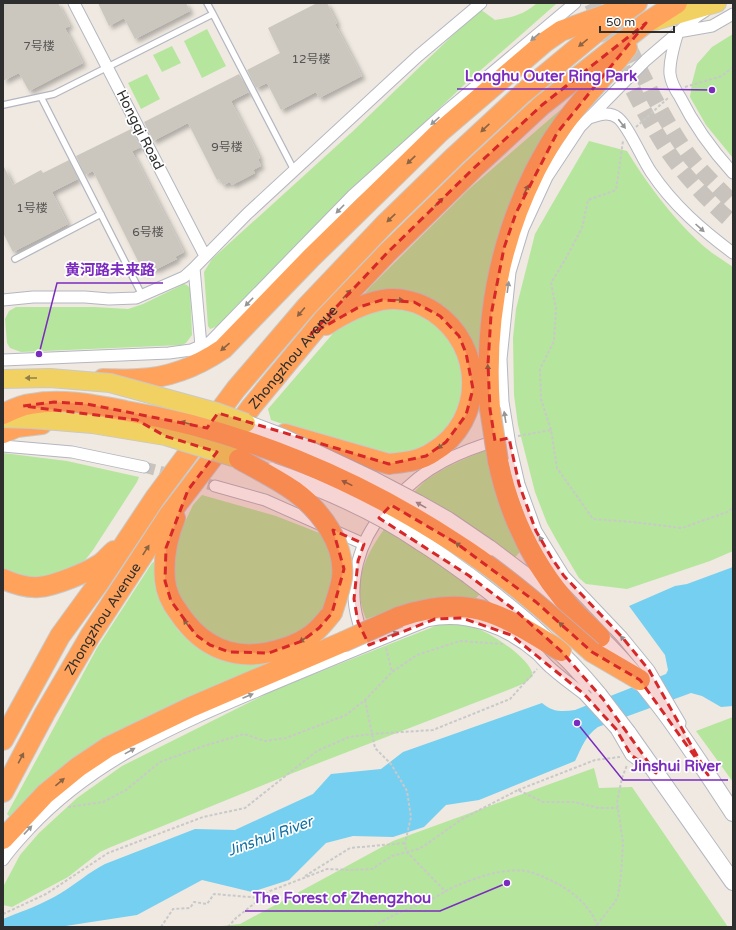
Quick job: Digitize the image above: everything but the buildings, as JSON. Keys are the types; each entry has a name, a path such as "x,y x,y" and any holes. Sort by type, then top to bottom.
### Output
{"highway":[{"name":"Zhongzhou Avenue","path":"3,740 60,636 100,581 155,498 236,389 307,306 389,220 523,93 599,30 636,3"},
{"path":"50,378 139,379 172,374 206,361 223,350 310,258 439,133 546,42 561,31 636,3"},
{"name":"Zhongzhou Avenue","path":"3,792 45,713 90,636 169,515 252,406 311,334 387,253 542,105 646,23 678,3"},
{"path":"596,644 530,550 511,508 503,484 490,409 488,364 491,315 504,248 516,213 528,185 557,133 590,91 614,65 646,23"},
{"path":"246,423 390,464 414,461 434,452 459,429 466,415 473,389 471,371 459,336 440,316 426,307 405,300 382,300 359,307 311,334"},
{"path":"3,414 12,409 30,404 54,402 87,404 163,417 258,445 330,475 392,506 456,543 596,644 645,675"},
{"path":"3,433 17,427 61,422"},
{"path":"188,490 170,531 166,548 165,581 171,601 183,620 196,636 210,645 229,652 248,654 268,653 286,648 302,641 320,628 332,613 340,590 342,577 342,562 337,544 324,521 312,506 294,491 239,459"},
{"path":"3,579 22,585 40,587 63,582 100,564 130,536"},
{"path":"3,839 45,794 78,767 108,747 191,707 415,611 446,606 462,606 486,610 517,624 561,651"}],"main road":[{"path":"646,23 716,4"},
{"path":"3,379 50,378 110,383 216,412 283,437 374,480 448,520 489,548 572,611 596,644"},
{"path":"3,403 137,420 165,436"},
{"path":"3,418 92,424 165,436 239,459 296,479 367,511 420,541 468,575 516,612 561,651 584,676 592,694 656,773 733,882"},
{"path":"645,675 733,813"}],"street":[{"name":"Hongqi Road","path":"74,3 205,256"},
{"path":"3,300 40,297 136,298 184,277 247,214 294,170 418,56 481,3"},
{"path":"3,360 169,353 191,350 210,342 353,195 444,113 572,4"},
{"path":"645,675 622,637 564,576 551,557 536,531 521,491 509,438 503,402 501,359 510,272 523,229 547,178 580,126 646,60 696,17 716,4"},
{"path":"678,32 712,26 733,14"},
{"path":"678,32 673,52 670,75 676,90 698,129 733,173"},
{"path":"588,118 599,114 609,114 617,118 624,125 651,172 670,197 687,216 733,253"},
{"path":"194,268 201,346"},
{"path":"369,645 358,622 354,599 358,561 370,532 398,496 421,475 460,453 509,438"},
{"path":"3,446 72,452 144,467"},
{"path":"215,486 265,500 364,544"},
{"path":"3,860 10,849 58,800 108,763 196,717 427,621 435,619 462,618 484,623 515,638 536,654 552,670 592,694"},
{"path":"622,731 631,755 656,773"}],"lane":[{"path":"207,3 294,170"},
{"path":"3,104 54,94 213,14"},
{"path":"41,97 142,295"},
{"path":"15,259 101,214"}],"path":[{"path":"733,67 722,76 676,90 623,138 616,190 588,200 582,228 551,283 556,308 554,341 540,369 541,399 550,430 557,468 593,518 682,528 730,511 733,505"},
{"path":"509,438 550,430"},
{"path":"384,638 392,672"},
{"path":"64,808 103,802 126,790 160,762 204,746 244,734 265,741 286,738 346,714 365,700 392,672 417,656 460,641 504,644 515,638"},
{"path":"3,914 46,894 108,853 203,817 245,808 317,751 349,737 433,730 510,699 538,668"},
{"path":"365,700 375,748 391,764 407,791 411,817 406,839 406,851 446,892"},
{"path":"228,927 236,918 270,891 327,869 372,869 392,856 424,846 462,819 518,790 596,760 631,755 622,778 617,802 623,843 618,896 598,926 588,908 569,890 544,876 528,871 514,870 496,873 460,884 389,918 374,927"},
{"path":"518,790 543,802 565,801 599,808 618,808"},
{"path":"300,880 350,848 406,843"},
{"path":"161,927 173,909 190,908 194,902 207,904 214,894 261,898"}],"highlighted area":[{"path":"646,23 557,133 516,213 504,248 491,315 488,364 490,409 495,441 509,438 519,484 536,531 551,557 564,576 622,637 649,670 708,775 640,680 592,652 536,602 456,543 391,505 379,518 468,575 516,611 561,651 603,699 656,773 631,755 616,729 584,694 511,635 462,618 435,619 369,645 358,622 354,599 358,561 364,544 333,530 344,569 332,613 319,628 302,641 269,653 229,652 210,645 196,635 171,601 165,581 166,548 188,490 217,452 165,436 137,420 23,406 54,402 87,404 207,428 218,413 389,464 426,456 446,442 466,415 473,389 466,353 459,336 440,316 414,302 382,300 359,307 311,334 387,253 474,168 542,105"}],"green space":[{"path":"537,3 556,4 466,83 324,218 218,326 210,329 208,326 204,272 212,259 352,132 480,9 495,20 518,15"},
{"path":"207,29 226,66 202,78 184,41"},
{"path":"733,34 733,158 706,125 690,97 697,64 712,47"},
{"path":"172,46 181,63 162,72 153,55"},
{"path":"147,74 160,99 141,109 128,83"},
{"path":"566,105 481,374 461,326 361,298 370,287 469,189"},
{"path":"589,141 627,151 642,175 678,221 706,248 733,267 733,551 710,561 627,589 586,584 579,578 557,541 547,523 535,492 518,425 514,395 513,338 516,309 535,234"},
{"path":"184,284 190,288 192,335 186,343 182,345 21,352 10,348 7,343 5,319 9,311 16,307 95,307 128,309 143,304"},
{"path":"405,306 433,318 456,346 465,387 456,416 435,442 399,457 376,456 271,420 268,409 342,323 361,311"},
{"path":"488,450 511,531 520,552 475,599 456,597 393,610 366,619 361,604 361,577 370,552 385,528 411,495 429,478 454,464"},
{"path":"3,453 67,461 139,477 93,550 86,559 77,566 49,579 3,574"},
{"path":"202,495 276,516 327,536 333,553 335,585 322,611 314,622 281,642 242,646 221,640 201,629 177,594 171,560 183,526 193,505"},
{"path":"155,561 167,613 178,630 185,637 195,644 235,661 270,664 58,774 10,817 7,814 97,648 152,563"},
{"path":"457,624 481,630 504,643 520,656 531,669 533,676 525,683 513,688 293,773 111,847 100,852 68,877 12,907 3,905 3,887 20,855 39,833 77,798 122,766 276,689 438,625"},
{"path":"733,717 733,782 696,731"},
{"path":"594,768 599,788 632,787 728,927 213,927 240,924 393,841"}],"water":[{"path":"733,567 733,706 721,707 702,696 691,693 598,727 587,738 575,761 479,800 446,805 424,827 393,837 353,836 326,843 289,880 252,892 202,880 137,915 59,927 3,927 3,919 54,897 105,864 195,829 235,830 313,794 331,774 381,769 403,752 542,703 557,711 575,710 666,674 668,670 665,655 629,606 675,586 687,584"}],"tunnel":[{"path":"592,3 637,98 669,153 699,190 733,223"},
{"path":"608,3 651,92 670,127 699,167 733,203"},
{"path":"144,467 215,486"}],"place":[{"name":"Longhu Outer Ring Park","path":"712,90"},
{"name":"黄河路未来路","path":"39,354"},
{"name":"Jinshui River","path":"577,723"},
{"name":"The Forest of Zhengzhou","path":"507,883"}]}
